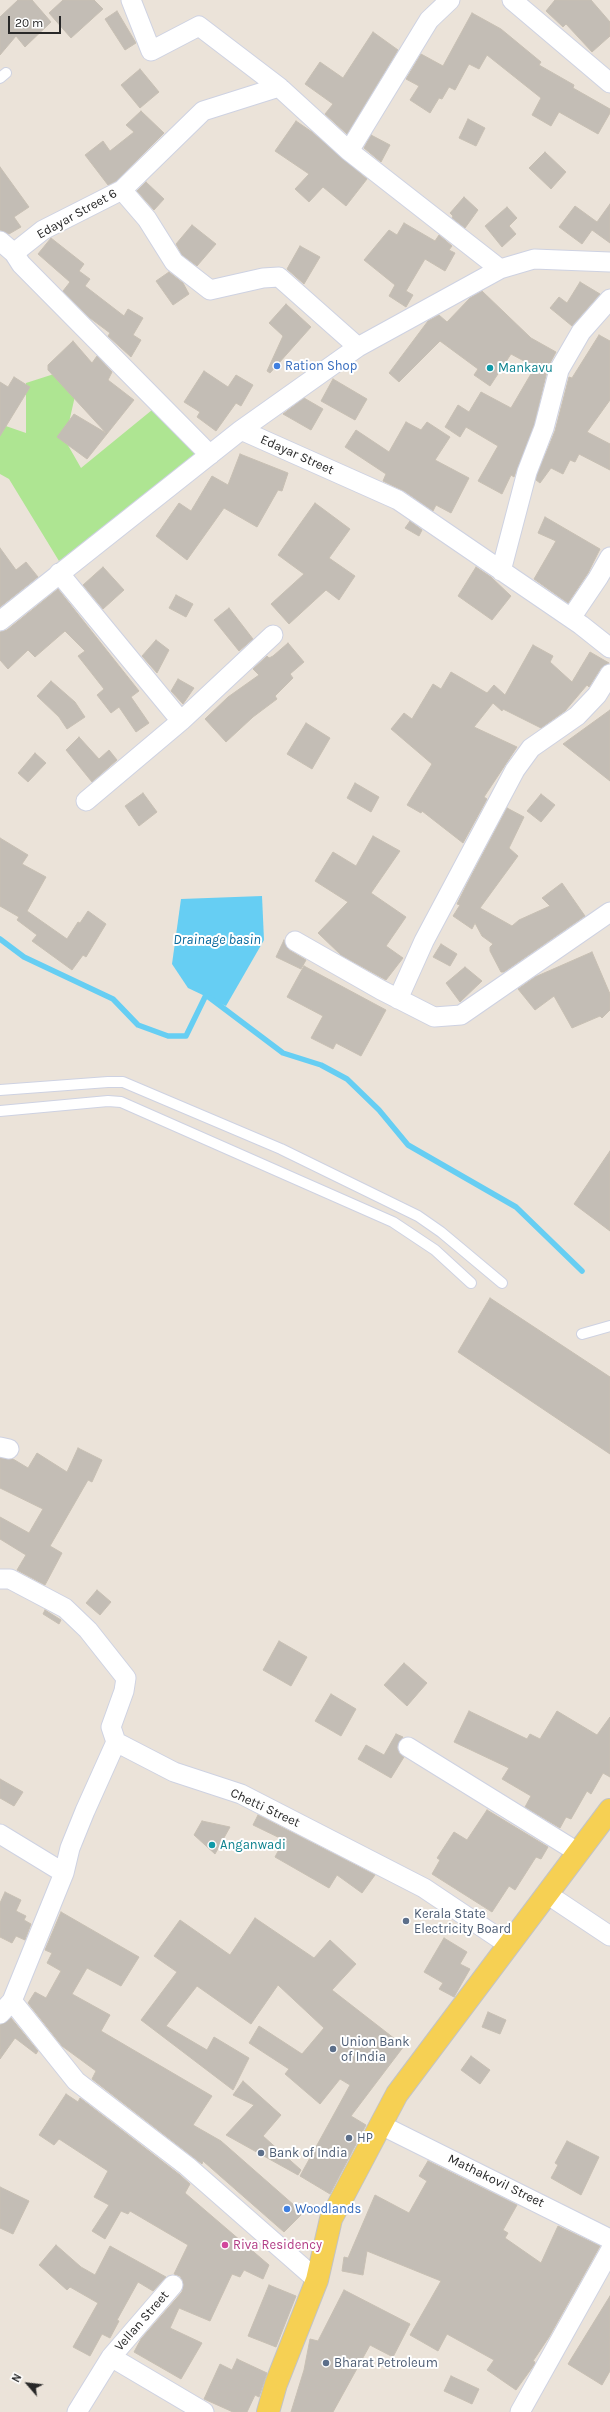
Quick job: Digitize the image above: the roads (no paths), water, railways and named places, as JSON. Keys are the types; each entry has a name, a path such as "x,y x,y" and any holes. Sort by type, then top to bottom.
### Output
{"main road":[{"path":"268,2412 276,2384 317,2280 331,2219 397,2094 610,1810"}],"street":[{"path":"131,0 151,51 199,26 279,87 349,151 500,269"},
{"path":"349,151 429,20 450,0"},
{"path":"512,0 610,83"},
{"path":"122,190 203,111 279,87"},
{"name":"Edayar Street 6","path":"7,247 122,190 147,219 174,262 210,290 263,278 279,276 358,347"},
{"path":"7,247 21,264 210,455"},
{"path":"0,621 241,430 358,347 500,269 534,259 610,262"},
{"path":"501,571 527,472 544,428 559,370 581,332 610,299"},
{"name":"Edayar Street","path":"241,430 398,500 571,618 610,648"},
{"path":"571,618 598,578 610,557"},
{"path":"59,573 181,722"},
{"path":"86,801 181,722 273,635"},
{"path":"398,999 424,941 515,770 531,748 577,716 597,695 610,674"},
{"path":"295,941 398,999 434,1017 461,1015 610,912"},
{"path":"0,1579 10,1579 65,1608 88,1630 126,1678 124,1691 111,1727 116,1742 70,1848 64,1873 6,2007 76,2081 187,2166 317,2280"},
{"name":"Chetti Street","path":"116,1742 174,1772 241,1794 424,1888 509,1945"},
{"path":"408,1747 578,1853"},
{"path":"0,1834 64,1873"},
{"path":"547,1894 610,1936"},
{"name":"Mathakovil Street","path":"381,2125 610,2239"},
{"path":"520,2412 610,2251"},
{"name":"Vellan Street","path":"77,2412 111,2357 173,2285"},
{"name":"Vellan Street","path":"111,2357 204,2412"}],"lane":[{"path":"0,1090 123,1082 281,1149 418,1216 438,1230 502,1283"},
{"path":"0,1111 101,1101 120,1102 393,1222 426,1244 471,1283"},
{"path":"426,1244 438,1230"},
{"path":"582,1334 610,1326"}],"water":[{"name":"Drainage basin","path":"262,896 264,940 226,1006 188,988 172,964 181,899"}],"waterway":[{"path":"0,939 24,957 113,999 138,1025 168,1036 186,1036 206,995 283,1053 321,1065 347,1079 379,1110 408,1145 516,1207 582,1271"}],"place":[{"name":"Ration Shop","path":"277,366"},
{"name":"Mankavu","path":"490,368"},
{"name":"Anganwadi","path":"212,1845"},
{"name":"Kerala State Electricity Board","path":"406,1921"},
{"name":"Union Bank of India","path":"333,2049"},
{"name":"HP","path":"349,2138"},
{"name":"Bank of India","path":"261,2153"},
{"name":"Woodlands","path":"287,2209"},
{"name":"Riva Residency","path":"225,2245"},
{"name":"Bharat Petroleum","path":"326,2363"}]}
